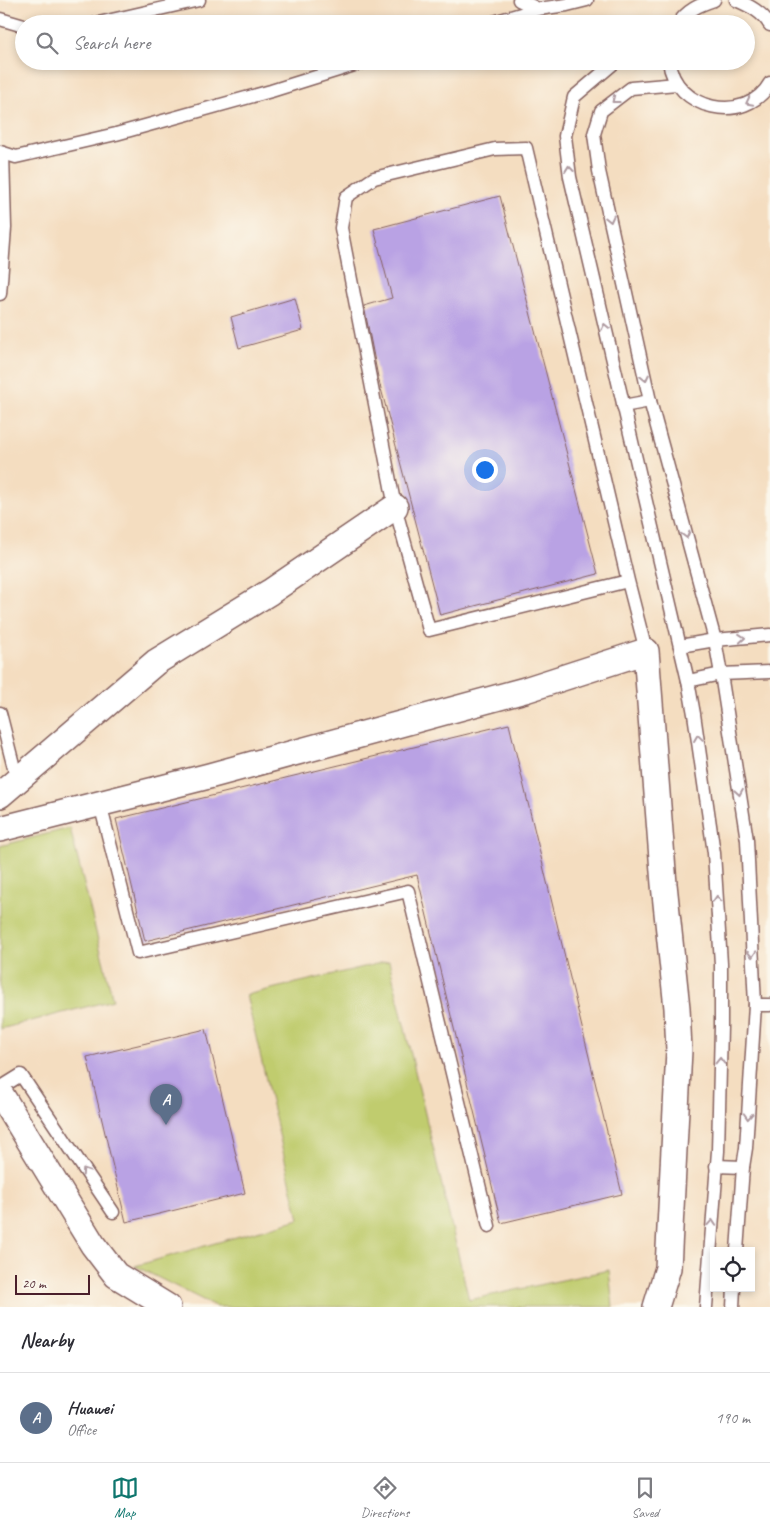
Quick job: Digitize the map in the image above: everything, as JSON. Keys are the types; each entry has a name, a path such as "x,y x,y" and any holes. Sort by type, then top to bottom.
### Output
{"street":[{"path":"8,788 156,662 270,592 395,508"},
{"path":"0,829 209,776 525,690 646,651 679,1050 668,1268 656,1307"},
{"path":"0,1094 93,1245 116,1275 168,1307"}],"lane":[{"path":"133,15 199,0"},
{"path":"519,0 538,9"},
{"path":"518,15 567,2 587,0"},
{"path":"684,15 698,5 714,0"},
{"path":"736,0 753,7 767,19 770,25"},
{"path":"0,19 15,23"},
{"path":"0,294 5,228 1,153 16,157 116,134 339,70"},
{"path":"606,70 574,97 565,136 570,177 688,681 714,853 721,964 721,1026 718,1151 706,1307"},
{"path":"671,70 677,84 689,97 704,105 722,109 739,106 755,99 770,83"},
{"path":"677,84 631,88 601,111 594,134 599,172 650,401 715,640 747,840 755,1005 737,1247"},
{"path":"628,581 428,630 395,508 341,228 346,197 374,178 495,149 526,148 646,651"},
{"path":"623,406 650,401"},
{"path":"680,646 715,640 770,635"},
{"path":"688,681 721,674 770,672"},
{"path":"0,713 8,788"},
{"path":"100,804 138,953 408,891 489,1226"},
{"path":"755,1005 770,1004"},
{"path":"0,1088 21,1075 113,1212"},
{"path":"716,1166 742,1167"},
{"path":"733,1307 734,1292"}],"green space":[{"path":"70,828 113,1000 0,1029 0,846"},
{"path":"389,961 469,1300 609,1270 613,1307 217,1307 135,1266 299,1219 246,995"}],"building":[{"path":"500,196 598,574 440,615 378,377 364,306 392,298 374,229"},
{"path":"295,298 303,330 239,348 231,317"},
{"path":"509,724 622,1194 501,1223 417,875 145,941 116,819"},
{"path":"206,1029 245,1193 126,1222 87,1057"}],"place":[{"name":"Huawei","path":"166,1125"}]}
